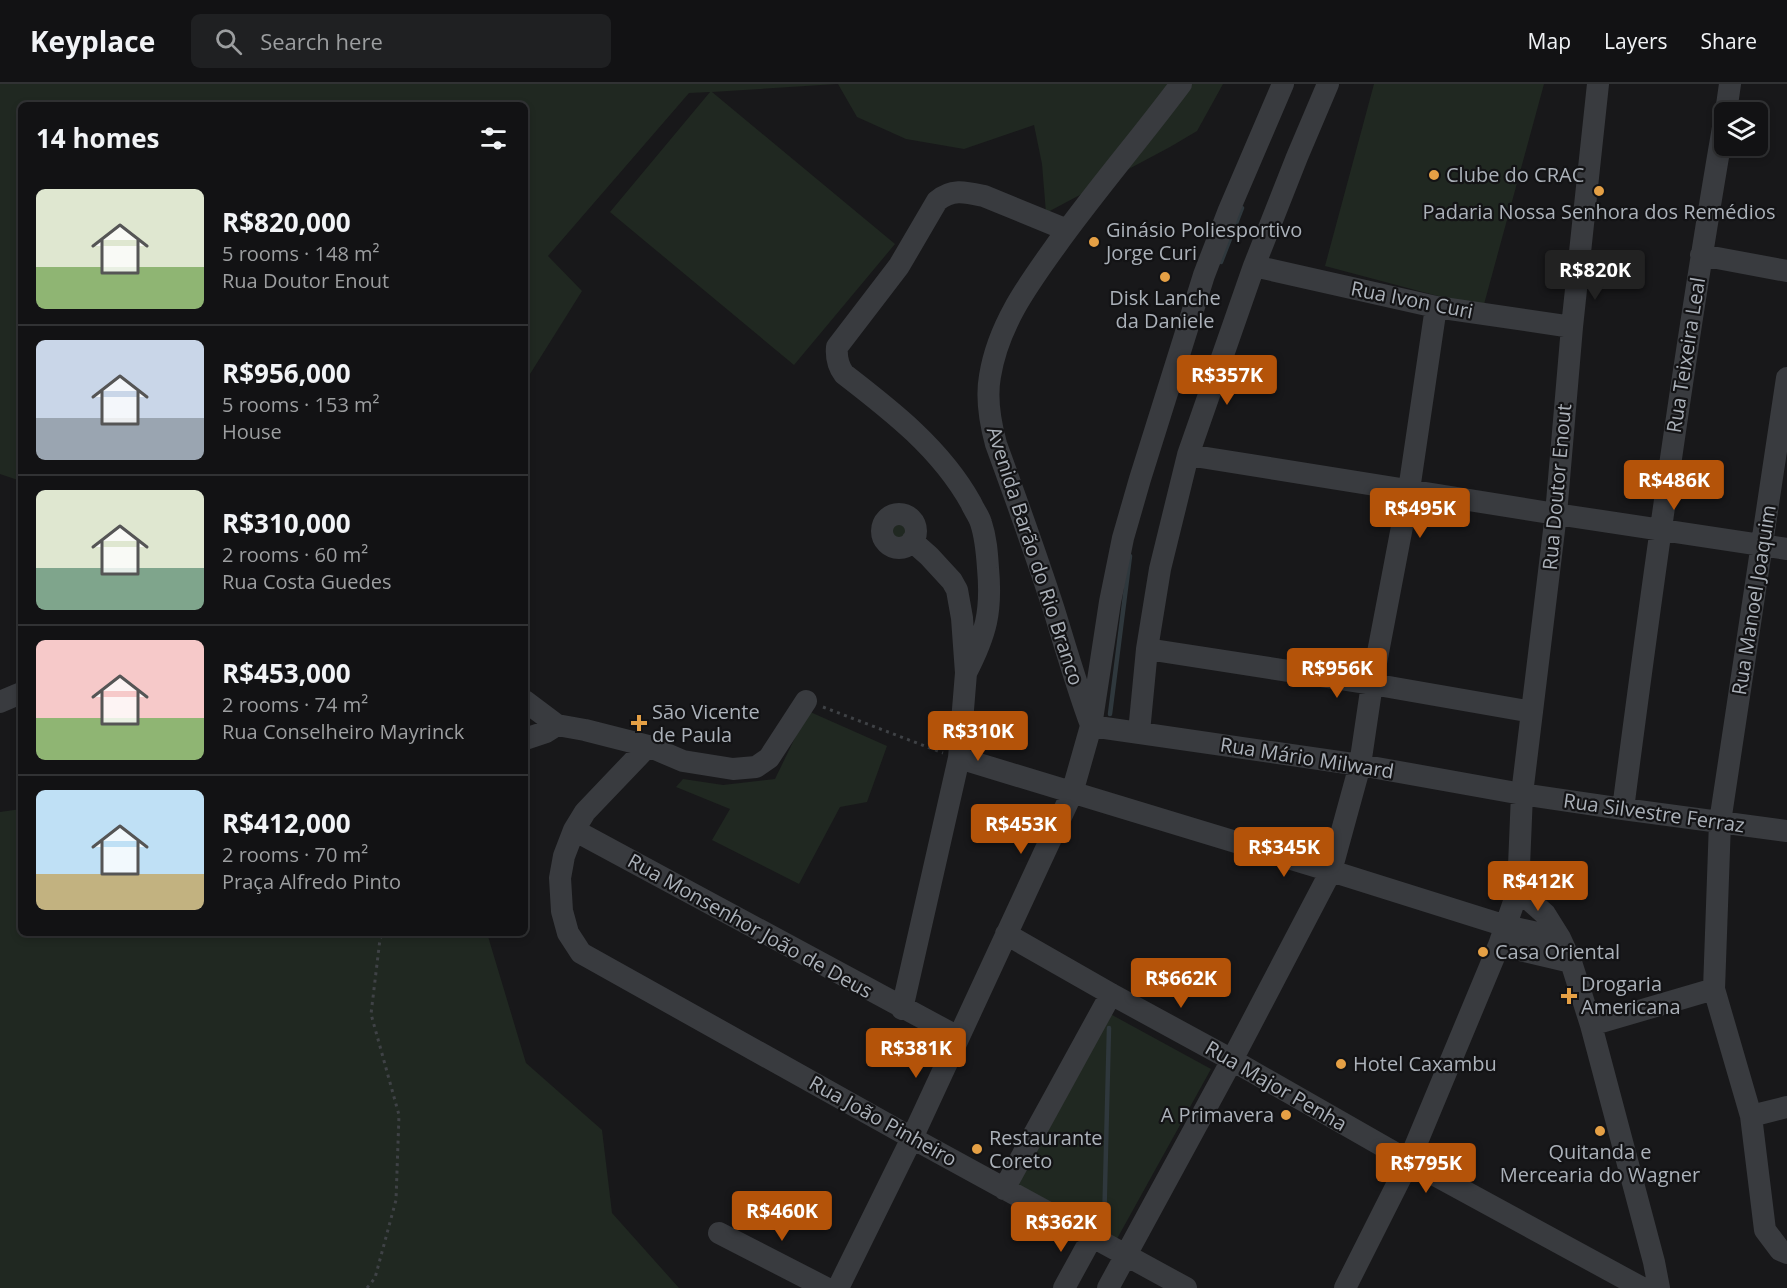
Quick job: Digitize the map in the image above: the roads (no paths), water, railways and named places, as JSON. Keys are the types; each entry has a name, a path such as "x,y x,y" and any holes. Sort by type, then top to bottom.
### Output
{"street":[{"name":"Avenida Barão do Rio Branco","path":"1091,726 1029,535 996,444 989,406 990,377 1004,328 1022,293 1067,230 1181,84"},
{"path":"838,1288 912,1138 1072,794 1091,726 1110,602 1123,538 1140,479 1204,275 1283,84"},
{"path":"1139,732 1147,649 1160,569 1188,455 1254,266 1328,84"},
{"name":"Rua Doutor Enout","path":"1345,1288 1409,1161 1503,935 1518,890 1522,794 1556,514 1572,327 1598,84"},
{"name":"Rua Teixeira Leal","path":"1727,102 1731,84"},
{"name":"Rua Teixeira Leal","path":"1623,810 1660,530 1718,156"},
{"path":"966,673 984,635 990,594 986,540 980,520 961,485 939,457 911,429 844,374 837,361 837,347 900,266 937,201 945,195 957,192 984,196 1067,230"},
{"path":"1701,255 1787,271"},
{"name":"Rua Ivon Curi","path":"1254,266 1436,307 1572,327"},
{"path":"1108,1288 1233,1060 1331,871 1360,765 1372,684 1409,490 1436,307"},
{"name":"Rua Manoel Joaquim","path":"1787,378 1720,822 1714,989 1751,1116 1765,1230 1780,1250 1787,1253"},
{"path":"1188,455 1787,549"},
{"path":"902,1009 958,758 966,673 962,618 957,590 952,581 912,541"},
{"path":"1147,649 1532,712"},
{"path":"0,702 18,694"},
{"path":"528,703 557,725 648,746 683,761 733,770 756,767 769,758 806,701"},
{"path":"528,740 557,725"},
{"name":"Rua Mário Milward","path":"1091,726 1360,765 1522,794"},
{"path":"574,830 585,813 648,746"},
{"path":"958,758 1331,871 1571,962"},
{"name":"Rua Silvestre Ferraz","path":"1522,794 1623,810 1787,831"},
{"name":"Rua João Pinheiro","path":"574,830 564,856 560,894 568,933 581,953 1186,1288"},
{"name":"Rua Monsenhor João de Deus","path":"574,830 902,1009 958,1037"},
{"path":"1518,890 1545,914 1571,962 1591,1025 1659,1288"},
{"name":"Rua Major Penha","path":"1006,934 1409,1161 1642,1288"},
{"path":"1503,935 1560,938"},
{"path":"1591,1025 1714,989"},
{"path":"1004,1189 1111,994"},
{"path":"1751,1116 1787,1107"},
{"path":"719,1233 826,1288"},
{"path":"1064,1288 1092,1237"}],"waterway":[{"path":"1221,262 1242,208"},
{"path":"1110,714 1130,556"},
{"path":"1104,1228 1109,1028"}],"place":[{"name":"Clube do CRAC","path":"1434,175"},
{"name":"Padaria Nossa Senhora dos Remédios","path":"1599,191"},
{"name":"Ginásio Poliesportivo Jorge Curi","path":"1094,242"},
{"name":"Disk Lanche da Daniele","path":"1165,277"},
{"name":"São Vicente de Paula","path":"639,723"},
{"name":"Casa Oriental","path":"1483,952"},
{"name":"Drogaria Americana","path":"1569,996"},
{"name":"Hotel Caxambu","path":"1341,1064"},
{"name":"A Primavera","path":"1286,1115"},
{"name":"Quitanda e Mercearia do Wagner","path":"1600,1131"},
{"name":"Restaurante Coreto","path":"977,1149"}]}
